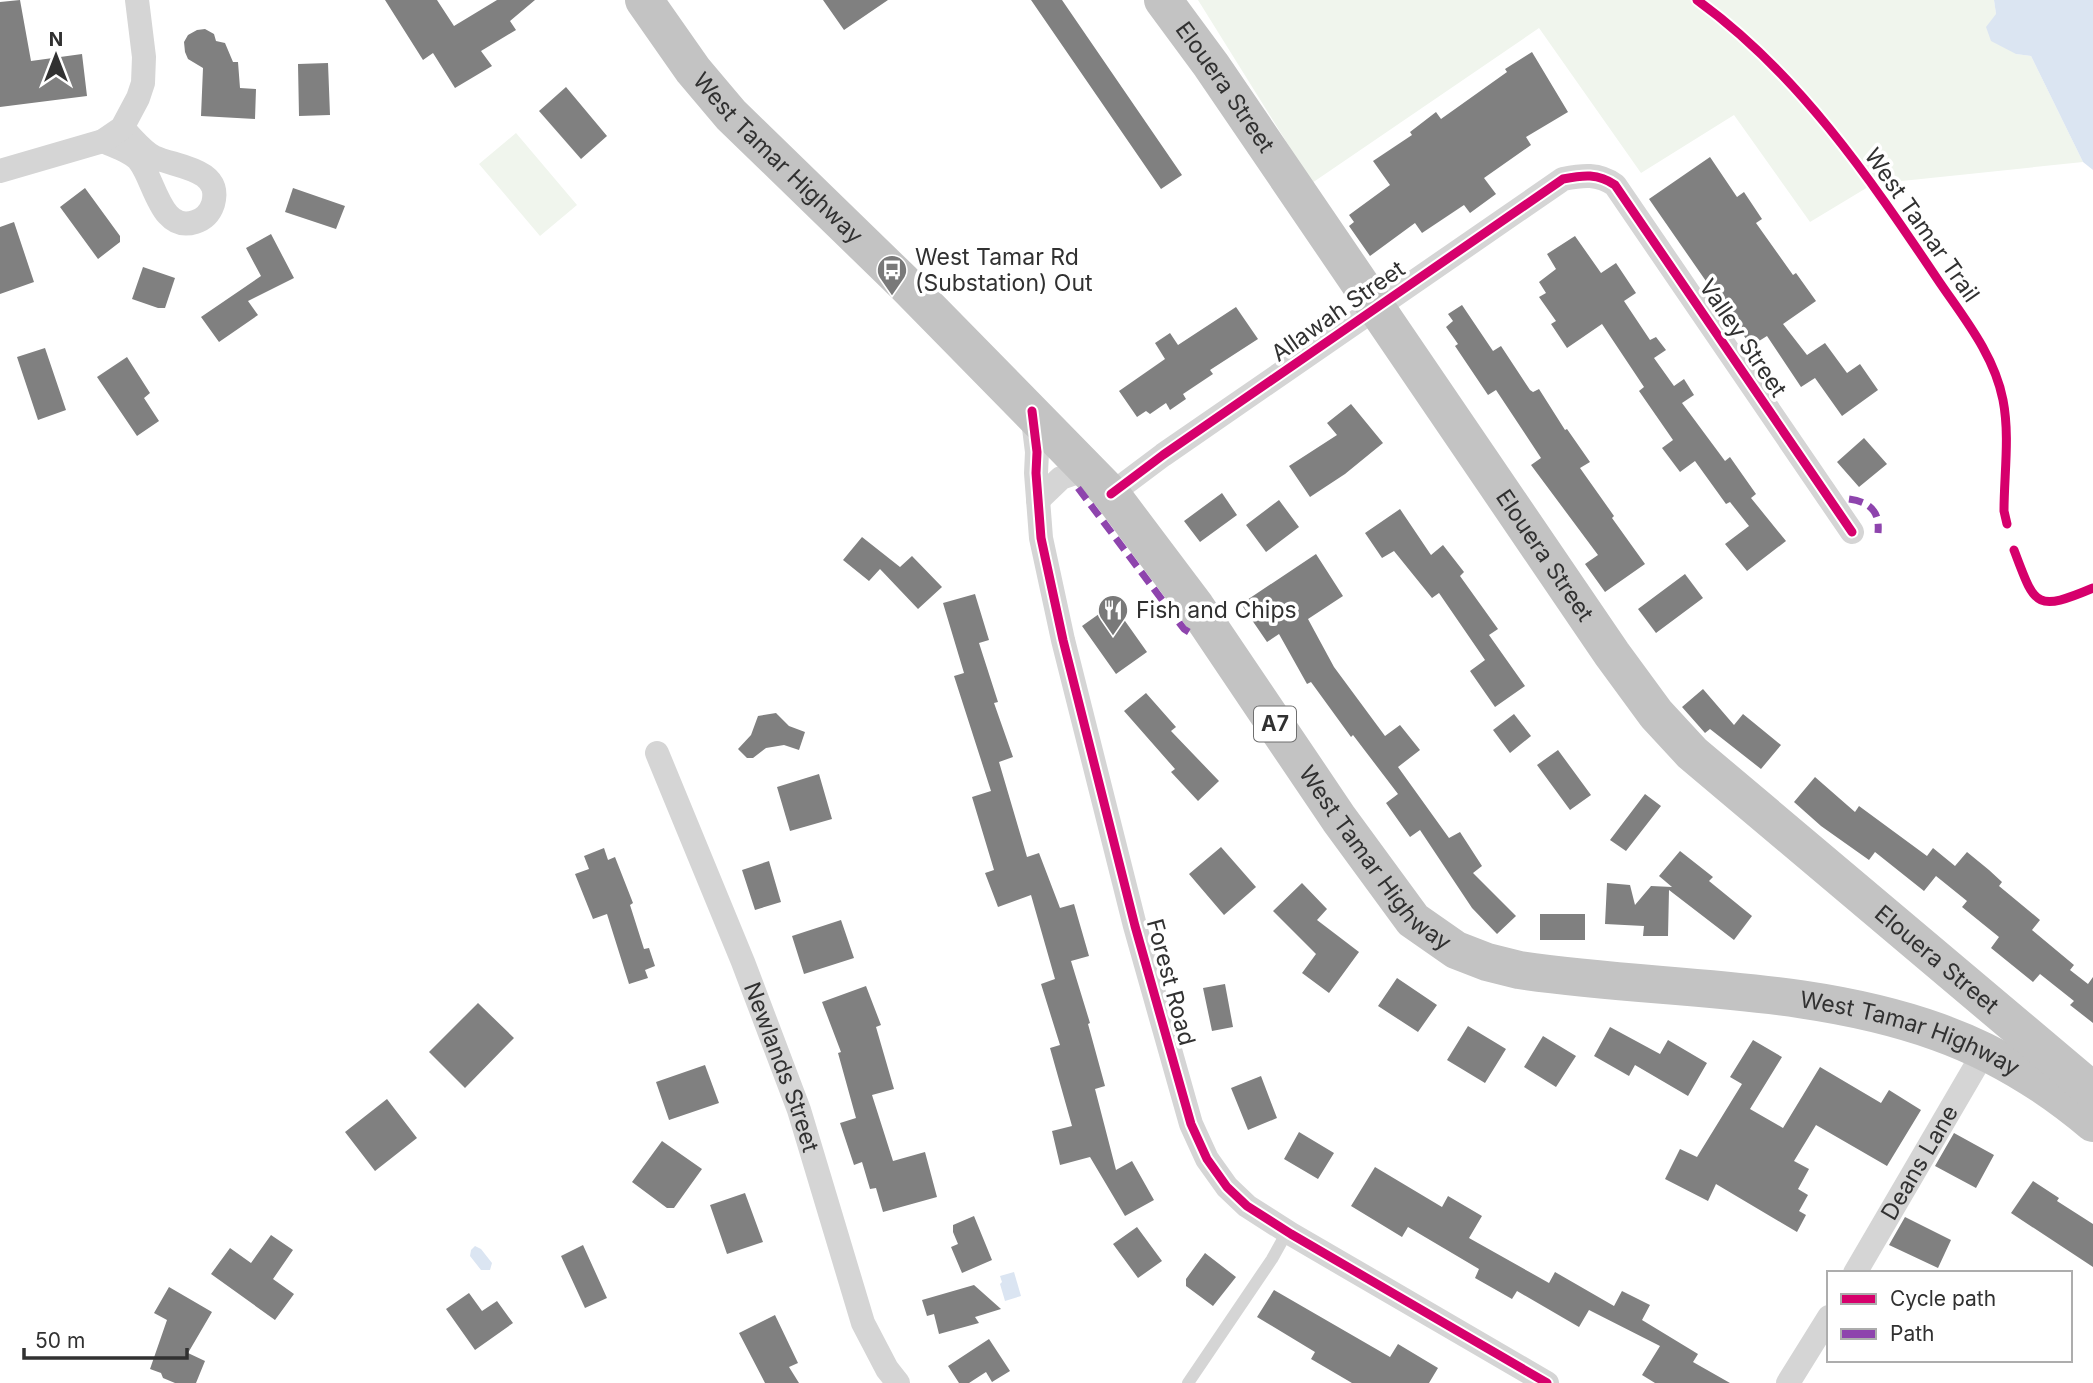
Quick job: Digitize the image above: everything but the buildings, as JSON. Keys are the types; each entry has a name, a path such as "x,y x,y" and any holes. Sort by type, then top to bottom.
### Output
{"highway":[{"name":"West Tamar Highway","path":"644,0 692,70 731,115 1032,411 1099,482 1196,607 1339,819 1413,920 1448,945 1487,962 1541,973 1836,1005 1939,1032 1984,1052 2068,1101 2093,1123"},
{"name":"Elouera Street","path":"1163,0 1238,105 1612,654 1656,714 1701,761 2018,1026"},
{"name":"West Tamar Highway","path":"2018,1026 2093,1091"}],"street":[{"path":"0,172 113,134 138,98 143,83 144,57 137,0"},
{"name":"Allawah Street","path":"1038,500 1061,478 1099,482 1163,455 1563,179 1594,175"},
{"name":"Valley Street","path":"1594,175 1615,185 1852,532"},
{"name":"Forest Road","path":"1032,411 1041,538 1063,640 1135,926 1191,1124 1207,1159 1227,1187 1247,1206 1547,1383"},
{"name":"Newlands Street","path":"657,753 743,962 799,1110 863,1323 887,1369 898,1383"},
{"name":"Deans Lane","path":"1857,1271 1984,1052"},
{"path":"1788,1383 1827,1320"}],"lane":[{"path":"2018,1026 2053,1041"},
{"path":"1188,1383 1272,1259 1287,1232"}],"shaded area":[{"path":"1198,0 1994,0 1996,14 2016,54 2031,56 2083,162 1873,184 1810,222 1734,115 1641,173 1539,28 1312,183"},
{"path":"1994,0 2093,0 2093,170 2083,162 2031,56 2016,54 1991,41 1986,27 1996,14"},
{"path":"516,133 577,205 540,236 479,164"},
{"path":"475,1246 481,1249 492,1263 490,1270 481,1270 470,1256"},
{"path":"1014,1272 1021,1296 1005,1301 1000,1276"}],"marked path":[{"path":"1078,488 1184,629 1194,635"},
{"path":"1849,499 1863,502 1872,509 1877,519 1878,533"}],"cycle path":[{"name":"West Tamar Trail","path":"1697,0 1768,60 1829,129 1885,203 1985,352 1999,383 2005,414 2004,511 2007,524"},
{"path":"1111,494 1163,455 1563,179 1590,176 1603,178 1615,185 1852,532"},
{"path":"1032,411 1041,538 1063,640 1135,926 1191,1124 1207,1159 1227,1187 1247,1206 1547,1383"},
{"path":"2014,550 2027,583 2039,599 2059,600 2093,588"}],"place":[{"name":"West Tamar Rd (Substation) Out","path":"892,297"},
{"name":"Fish and Chips","path":"1113,637"}]}
